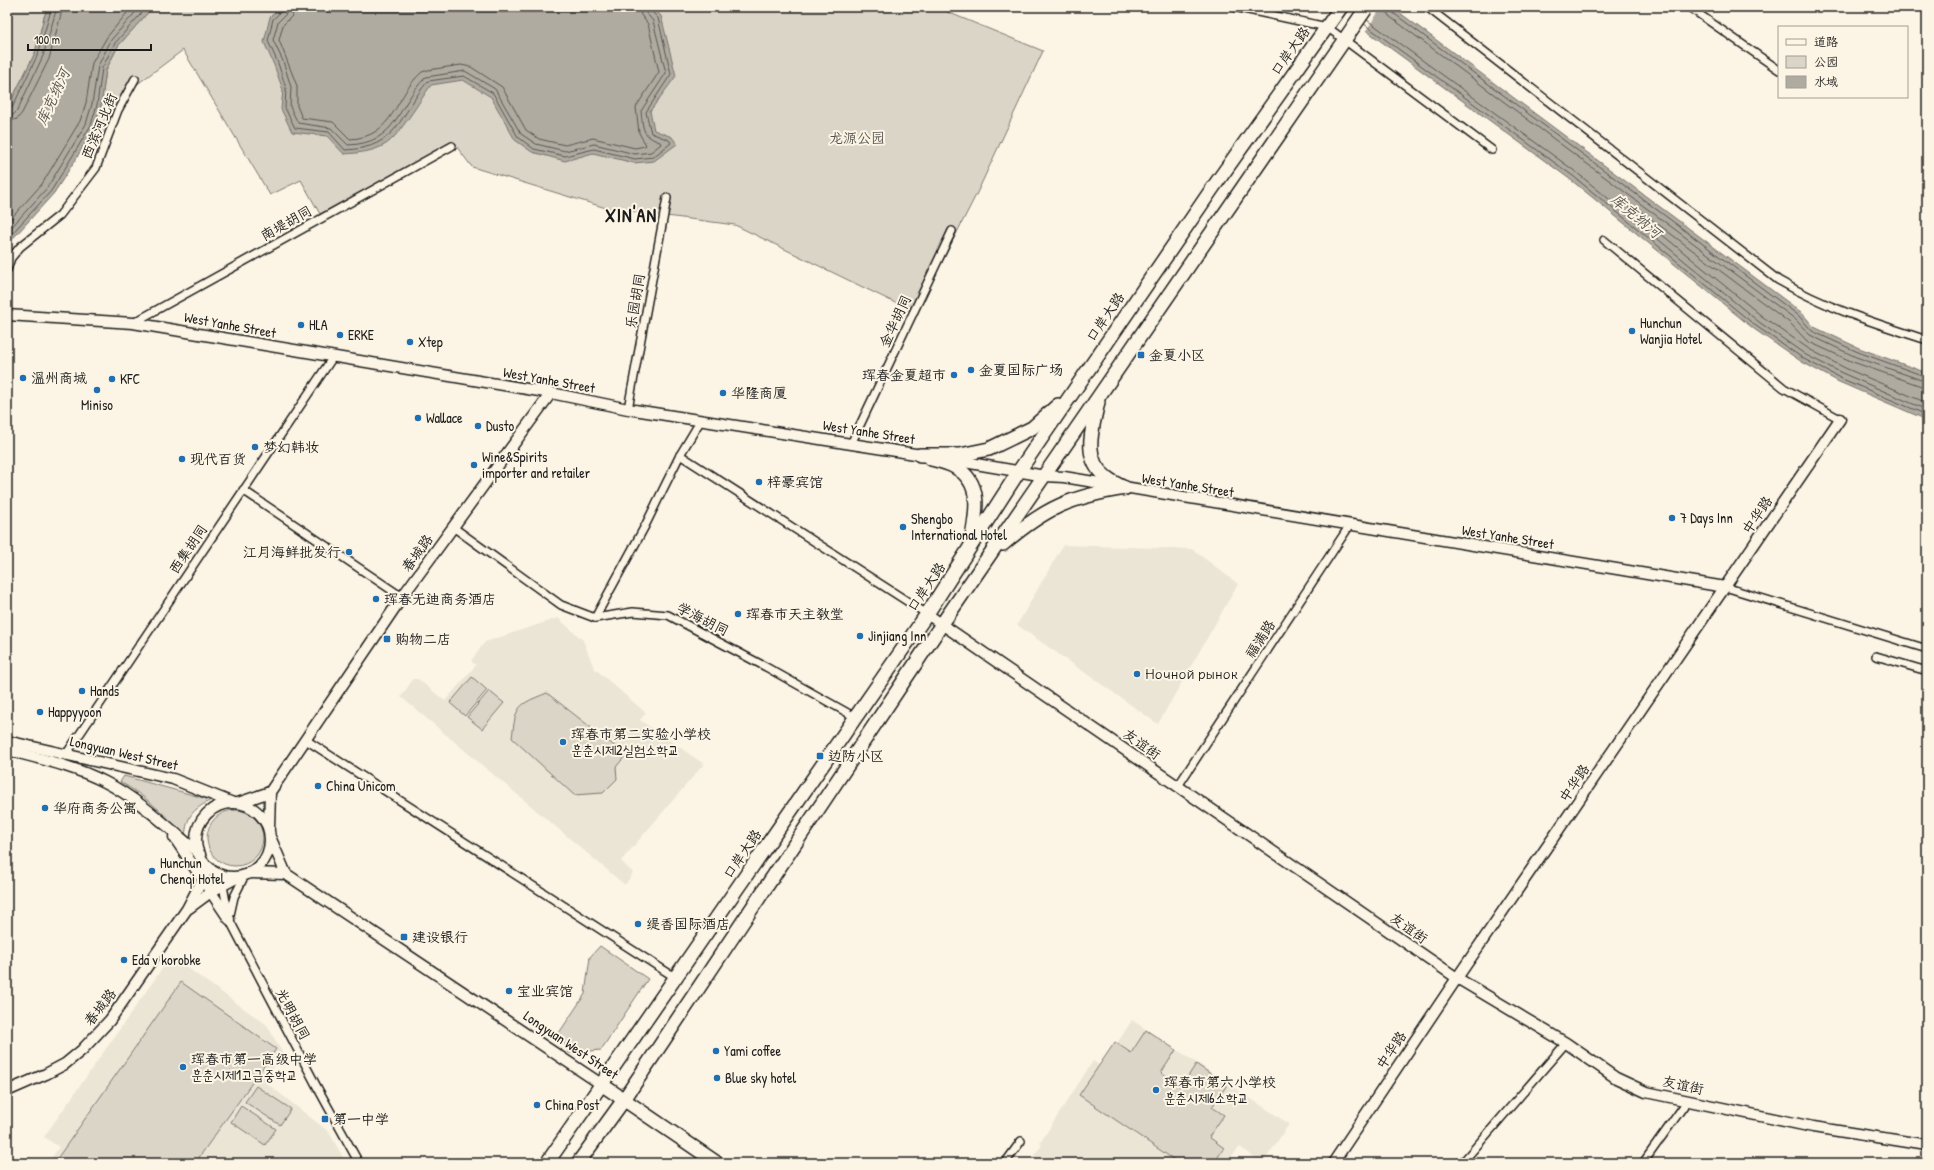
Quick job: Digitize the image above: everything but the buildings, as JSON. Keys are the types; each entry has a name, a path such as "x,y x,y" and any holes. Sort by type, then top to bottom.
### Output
{"highway":[{"path":"578,1163 623,1101 942,624 1366,7"},
{"name":"口岸大路","path":"548,1163 601,1084 676,978 927,614 970,550 1019,471 1212,188 1338,12"},
{"path":"920,455 960,455 977,452 996,446 1032,428 1078,386"},
{"path":"1099,397 1090,443 1090,451 1098,469 1106,477 1124,488"},
{"path":"920,455 954,466 969,480 976,495 977,505 970,550"},
{"path":"988,557 1042,514 1077,498 1124,488"},
{"name":"Longyuan West Street","path":"601,1084 623,1101 717,1163"}],"street":[{"path":"1234,7 1327,27 1492,150"},
{"path":"1427,7 1778,280 1808,297 1844,313 1927,340"},
{"path":"1689,7 1778,69"},
{"name":"西滨河北街","path":"7,270 11,258 20,247 60,215 96,168 118,110 135,79"},
{"name":"南堤胡同","path":"133,323 452,146"},
{"name":"乐园胡同","path":"628,409 667,198"},
{"name":"金华胡同","path":"852,444 952,231"},
{"path":"1604,240 1784,388 1840,419"},
{"name":"West Yanhe Street","path":"7,315 133,323 552,393 628,409 1045,476 1064,477 1725,587"},
{"name":"西集胡同","path":"65,756 333,357"},
{"name":"春城路","path":"270,792 402,597 552,393"},
{"name":"中华路","path":"1333,1163 1457,978 1840,419"},
{"path":"595,618 645,526 680,455 700,420"},
{"path":"680,455 927,614"},
{"path":"244,490 402,597"},
{"name":"福满路","path":"1178,786 1350,525"},
{"name":"学海胡同","path":"453,527 561,605 595,618 633,612 668,615 766,667 855,717"},
{"path":"1725,587 1927,649"},
{"name":"友谊街","path":"927,614 1457,978 1566,1043 1616,1078 1640,1089 1813,1128 1927,1145"},
{"path":"1876,656 1927,671"},
{"path":"306,740 676,978"},
{"name":"Longyuan West Street","path":"7,742 173,780 235,803"},
{"name":"Longyuan West Street","path":"7,750 62,764 106,782 166,826 200,854"},
{"path":"187,909 212,891 223,885 244,875 258,868 265,859 269,849 269,833 270,792 216,808 202,819 197,836 200,854 209,867 221,874 244,875 286,874 269,833 264,819 257,811 248,806 235,803"},
{"path":"166,826 212,891 228,919"},
{"path":"187,909 209,867"},
{"name":"光明胡同","path":"221,874 228,919 359,1163"},
{"name":"Longyuan West Street","path":"286,874 601,1084"},
{"path":"228,919 234,897 244,875"},
{"name":"春城路","path":"7,1091 65,1064 82,1050 110,1020 187,909"},
{"path":"1462,1163 1566,1043"},
{"path":"1643,1163 1688,1100"},
{"path":"1005,1163 1021,1141"}],"shaded area":[{"name":"Ночной рынок","path":"1063,545 1192,549 1238,584 1158,724 1017,625"},
{"name":"珲春市第二实验小学校 훈춘시제2실험소학교","path":"558,618 583,640 594,668 646,713 640,720 704,764 621,861 633,873 625,885 401,697 413,679 418,679 445,701 476,665 471,661 485,642"},
{"name":"珲春市第一高级中学 훈춘시제1고급중학교","path":"171,956 267,1025 283,1054 264,1081 329,1132 346,1163 48,1163 59,1147 44,1137"},
{"name":"珲春市第六小学校 훈춘시제6소학교","path":"1132,1020 1289,1124 1263,1163 1240,1147 1229,1159 1232,1163 1044,1163 1041,1161 1038,1163 1032,1158 1042,1145 1040,1143 1093,1061 1102,1067"}],"green space":[{"path":"7,7 48,7 35,53 7,109"},
{"name":"龙源公园","path":"153,7 935,7 1043,51 977,193 916,313 735,225 606,208 472,167 453,142 320,214 301,180 270,195 183,50 120,97 113,110 102,144 94,127 101,106 106,70 118,46"},
{"path":"472,677 487,690 465,716 450,703"},
{"path":"489,691 504,703 482,729 467,717"},
{"path":"547,693 626,755 616,767 617,779 603,793 574,795 512,738 515,719 520,708 529,700"},
{"path":"124,776 211,800 199,807 192,814 187,824 185,837 155,806 120,782"},
{"path":"235,810 246,812 255,818 261,827 263,838 261,849 255,858 246,864 235,866 224,864 215,858 209,849 207,838 209,827 215,818 224,812"},
{"path":"600,946 648,979 601,1050 569,1053 559,1033 585,994 590,957"},
{"path":"181,982 276,1049 195,1163 54,1163"},
{"path":"1146,1030 1176,1050 1161,1073 1181,1087 1196,1064 1227,1085 1212,1107 1224,1115 1209,1137 1224,1148 1214,1163 1179,1163 1079,1095 1115,1042 1131,1053"},
{"path":"256,1086 291,1109 280,1125 245,1102"},
{"path":"241,1106 276,1129 265,1145 231,1122"}],"water":[{"name":"库克纳河","path":"48,7 153,7 118,46 106,70 101,106 94,127 76,159 54,193 7,245 7,109 35,53"},
{"path":"281,7 652,7 661,16 676,76 650,111 654,130 672,137 677,144 654,161 634,163 593,153 565,161 532,152 515,140 491,97 463,80 431,85 403,126 386,144 360,153 344,154 327,136 292,132 281,109 283,90 264,42 270,17"},
{"name":"库克纳河","path":"1334,7 1392,7 1801,312 1814,327 1859,348 1927,373 1927,420 1839,382 1802,362 1754,329 1571,180"}],"pier":[{"path":"1332,7 1382,7 1365,32"}],"place":[{"name":"HLA","path":"301,325"},
{"name":"Hunchun Wanjia Hotel","path":"1632,331"},
{"name":"ERKE","path":"340,335"},
{"name":"Xtep","path":"410,342"},
{"name":"金夏小区","path":"1141,355"},
{"name":"金夏国际广场","path":"971,370"},
{"name":"珲春金夏超市","path":"954,375"},
{"name":"温州商城","path":"23,378"},
{"name":"KFC","path":"112,379"},
{"name":"Miniso","path":"97,390"},
{"name":"华隆商厦","path":"723,393"},
{"name":"Wallace","path":"418,418"},
{"name":"Dusto","path":"478,426"},
{"name":"梦幻韩妆","path":"255,447"},
{"name":"现代百货","path":"182,459"},
{"name":"Wine&Spirits importer and retailer","path":"474,465"},
{"name":"梓豪宾馆","path":"759,482"},
{"name":"7 Days Inn","path":"1672,518"},
{"name":"Shengbo International Hotel","path":"903,527"},
{"name":"江月海鲜批发行","path":"349,552"},
{"name":"珲春无迪商务酒店","path":"376,599"},
{"name":"珲春市天主教堂","path":"738,614"},
{"name":"Jinjiang Inn","path":"860,636"},
{"name":"购物二店","path":"387,639"},
{"name":"Ночной рынок","path":"1137,674"},
{"name":"Hands","path":"82,691"},
{"name":"Happyyoon","path":"40,712"},
{"name":"珲春市第二实验小学校 훈춘시제2실험소학교","path":"563,742"},
{"name":"边防小区","path":"820,756"},
{"name":"China Unicom","path":"318,786"},
{"name":"华府商务公寓","path":"45,808"},
{"name":"Hunchun Chenqi Hotel","path":"152,871"},
{"name":"缇香国际酒店","path":"638,924"},
{"name":"建设银行","path":"404,937"},
{"name":"Eda v korobke","path":"124,960"},
{"name":"宝业宾馆","path":"509,991"},
{"name":"Yami coffee","path":"716,1051"},
{"name":"珲春市第一高级中学 훈춘시제1고급중학교","path":"183,1067"},
{"name":"Blue sky hotel","path":"717,1078"},
{"name":"珲春市第六小学校 훈춘시제6소학교","path":"1156,1090"},
{"name":"China Post","path":"537,1105"},
{"name":"第一中学","path":"325,1119"}],"district":[{"name":"XIN'AN","path":"631,216"}]}
